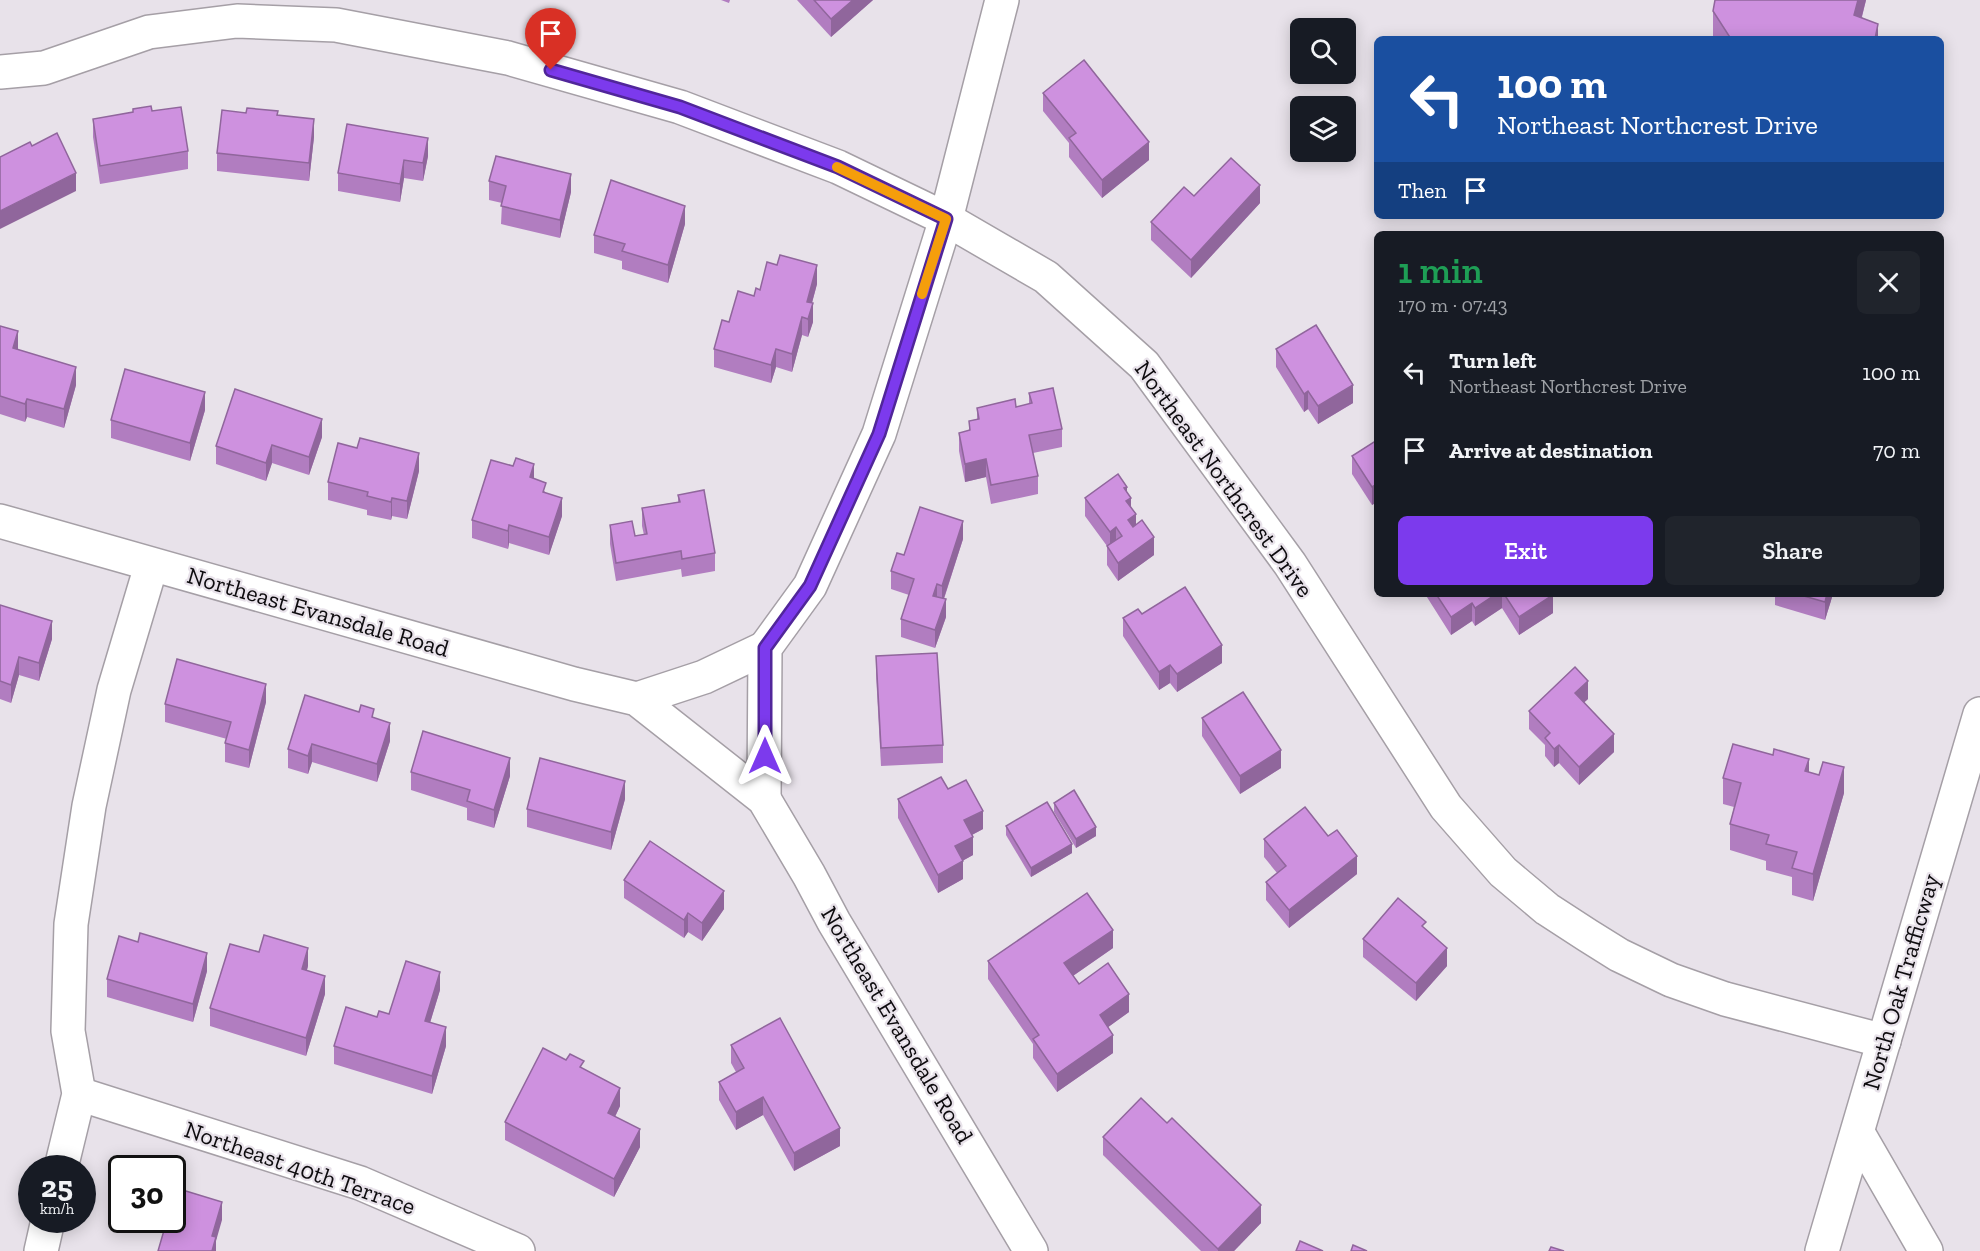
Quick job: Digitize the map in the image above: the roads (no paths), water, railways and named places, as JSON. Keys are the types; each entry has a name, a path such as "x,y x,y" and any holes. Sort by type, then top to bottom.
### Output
{"street":[{"path":"637,699 704,677 765,648 810,586 879,434 946,219 1002,0"},
{"name":"Northeast Northcrest Drive","path":"0,72 44,68 149,32 237,21 336,25 508,58 680,107 838,167 946,219 1046,277 1144,365 1290,564 1446,807 1503,872 1547,909 1587,935 1619,955 1671,980 1725,999 1884,1041"},
{"name":"Northeast Evansdale Road","path":"0,521 151,566 574,684 637,699"},
{"path":"64,1155 79,1094 68,1031 71,924 88,806 114,690 151,566"},
{"path":"764,799 765,648"},
{"path":"637,699 764,799"},
{"name":"North Oak Trafficway","path":"1822,1251 1980,714"},
{"name":"Northeast Evansdale Road","path":"764,799 1017,1244"},
{"name":"Northeast 40th Terrace","path":"79,1094 360,1184 518,1251"},
{"path":"1858,1133 1926,1251"},
{"path":"41,1251 45,1233"}]}
